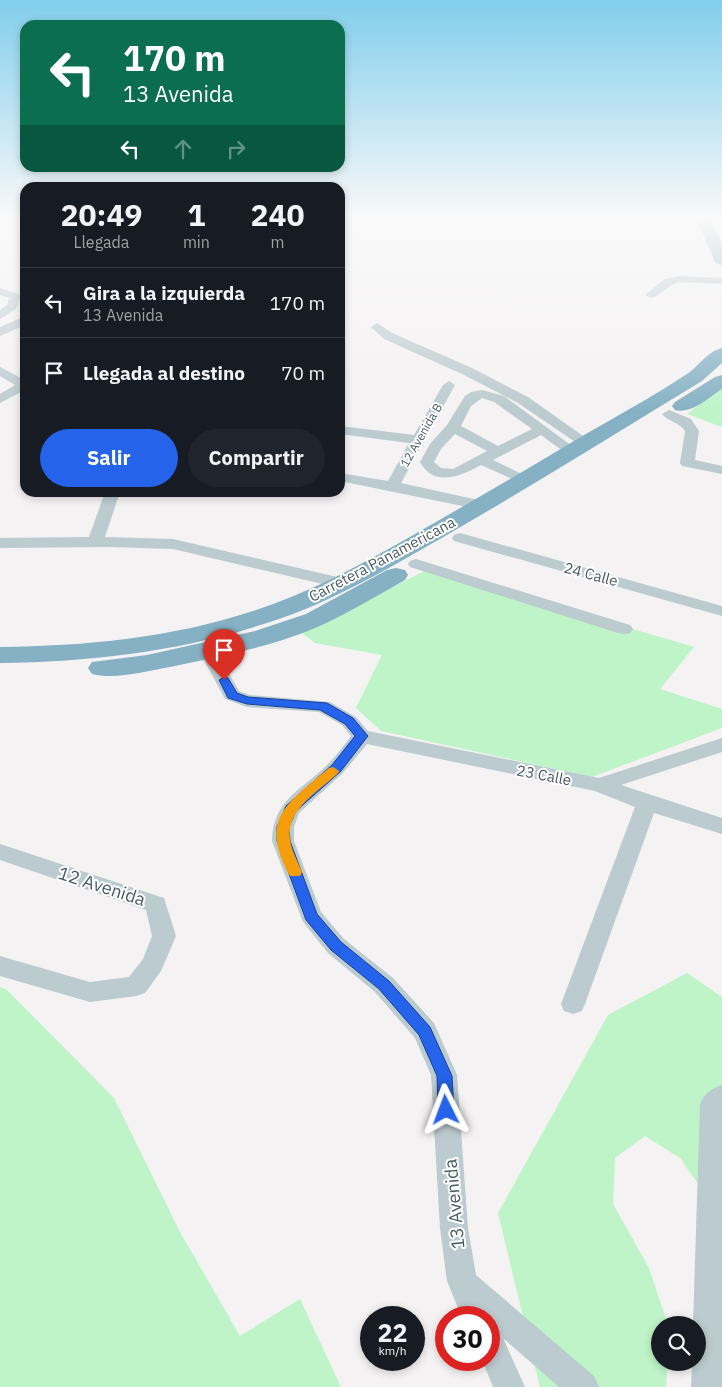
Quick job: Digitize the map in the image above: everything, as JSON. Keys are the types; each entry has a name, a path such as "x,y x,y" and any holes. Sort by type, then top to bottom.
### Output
{"highway":[{"name":"Carretera Panamericana","path":"0,655 100,650 169,640 236,624 296,604 383,561 523,480 695,377 722,353"},
{"name":"Carretera Panamericana","path":"0,673 85,670 147,663 208,651 264,637 316,619 416,564 722,382"}],"street":[{"path":"651,295 666,283"},
{"path":"0,315 8,312 4,297 20,290"},
{"path":"0,332 20,325"},
{"path":"377,326 388,336 468,371 523,400 579,447"},
{"path":"0,371 20,382"},
{"name":"12 Avenida B","path":"392,486 449,385"},
{"path":"0,399 20,388"},
{"path":"542,429 457,472 449,474 437,473 430,469 427,462 435,447 453,427 472,396 477,393 484,393 499,399 542,429 579,447"},
{"path":"669,414 686,422 692,431 687,463 722,470"},
{"path":"453,427 498,452"},
{"path":"345,431 418,440"},
{"path":"482,460 523,480"},
{"path":"345,479 482,504"},
{"path":"95,542 111,497"},
{"name":"24 Calle","path":"460,538 722,611"},
{"path":"0,543 95,542 173,544 340,582"},
{"path":"416,564 624,629"},
{"path":"208,651 232,695 247,701 323,706 349,721 362,736"},
{"name":"23 Calle","path":"362,736 599,785 647,803 722,826"},
{"name":"13 Avenida","path":"362,736 336,768 290,809 283,827 284,841 311,916 336,946 384,985 425,1031 444,1076 454,1228 462,1281 473,1306"},
{"path":"599,785 722,745"},
{"path":"573,1004 647,803"},
{"name":"12 Avenida","path":"0,852 156,904 164,936 153,964 136,986 90,992 0,966"},
{"path":"707,1387 713,1104 722,1096"},
{"path":"462,1281 583,1387"},
{"path":"500,1366 509,1387"}],"green space":[{"path":"722,388 722,427 687,414"},
{"path":"429,569 694,647 660,689 722,709 722,728 592,777 381,731 356,708 382,655 315,643 301,632"},
{"path":"687,973 722,997 722,1218 680,1158 645,1136 615,1158 613,1204 649,1268 665,1316 651,1316 651,1371 667,1371 666,1387 540,1387 498,1213 608,1015"},
{"path":"0,987 7,990 114,1098 180,1232 240,1336 300,1299 341,1387 0,1387"}],"slow traffic":[{"path":"295,872 284,841 283,827 290,809 333,771"}],"route":[{"path":"224,680 232,695 247,701 323,706 349,721 362,736 336,768 290,809 283,827 284,841 311,916 336,946 384,985 425,1031 444,1076 446,1110"}]}
